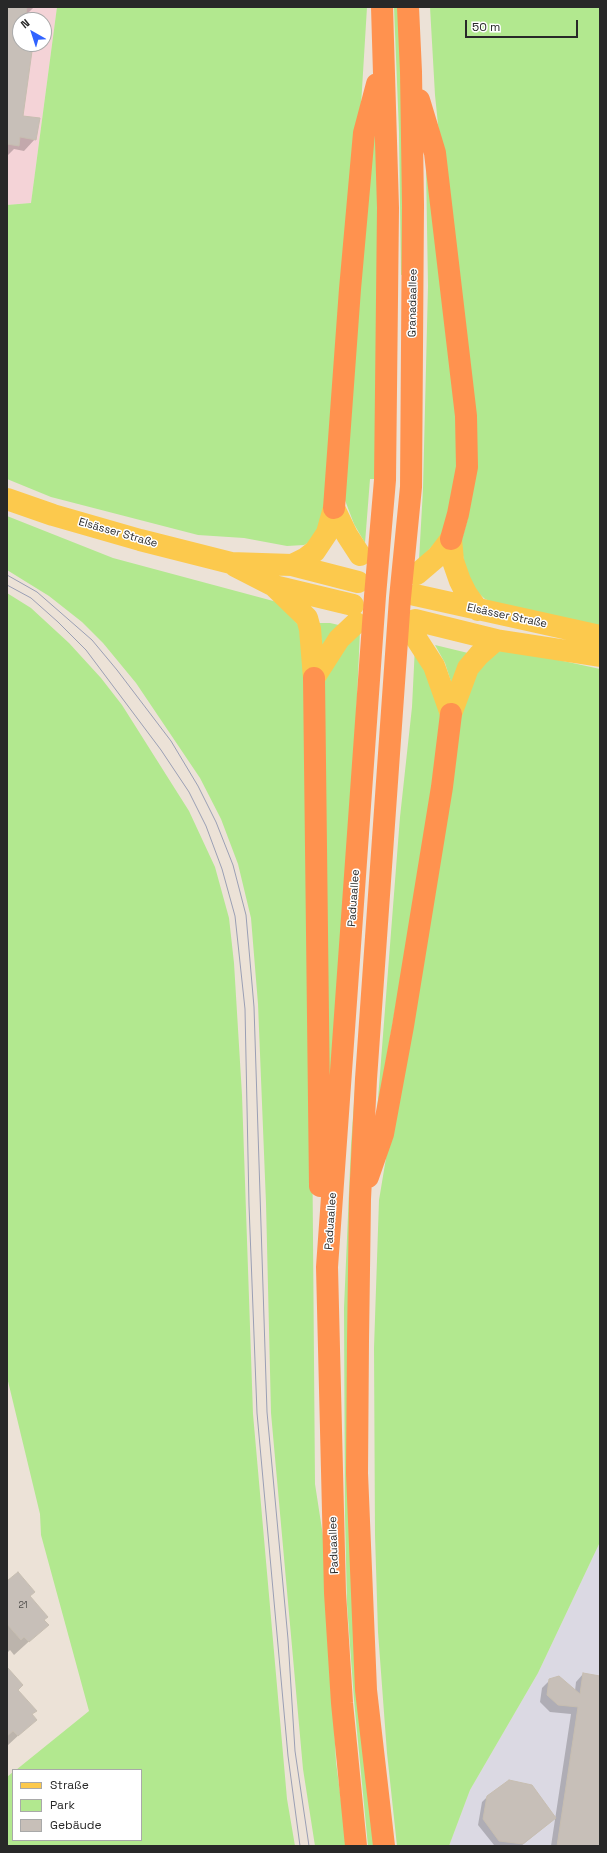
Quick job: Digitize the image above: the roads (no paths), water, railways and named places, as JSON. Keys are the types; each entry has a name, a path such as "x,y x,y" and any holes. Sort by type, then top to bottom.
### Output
{"highway":[{"path":"334,508 350,289 364,132 384,60 382,7"},
{"name":"Granadaallee","path":"408,7 411,72 414,269 411,487 414,608"},
{"name":"Paduaallee","path":"356,1846 342,1703 336,1593 327,1267 375,596 385,480 388,267 384,60"},
{"path":"411,72 434,153 466,416 467,467 458,514 451,539"},
{"path":"384,1846 366,1690 357,1473 360,1199 366,1079 392,724 414,608"},
{"path":"314,678 320,1180 327,1267"},
{"path":"360,1199 383,1134 403,1026 441,795 451,714"}],"main road":[{"name":"Elsässer Straße","path":"7,499 53,515 140,540 231,563 292,565 358,582"},
{"path":"334,508 360,555"},
{"path":"292,565 306,558 315,551 327,533 334,508"},
{"path":"451,539 438,556 414,608 451,714"},
{"path":"451,539 453,561 460,581 466,593 478,610"},
{"name":"Elsässer Straße","path":"231,563 274,586 355,614 314,678"},
{"path":"274,586 306,618 310,629 314,678"},
{"name":"Elsässer Straße","path":"414,608 478,610 600,636"},
{"name":"Elsässer Straße","path":"414,608 496,640 600,656"},
{"path":"451,714 468,668 479,654 496,640"}],"tram line":[{"path":"7,575 37,592 92,640 117,670 171,741 198,786 216,822 233,865 246,915 254,1007 267,1412 288,1639 295,1751 309,1846"},
{"path":"7,585 31,598 86,650 161,750 189,792 206,826 222,869 235,916 245,1009 249,1205 257,1413 288,1756 300,1846"}]}
